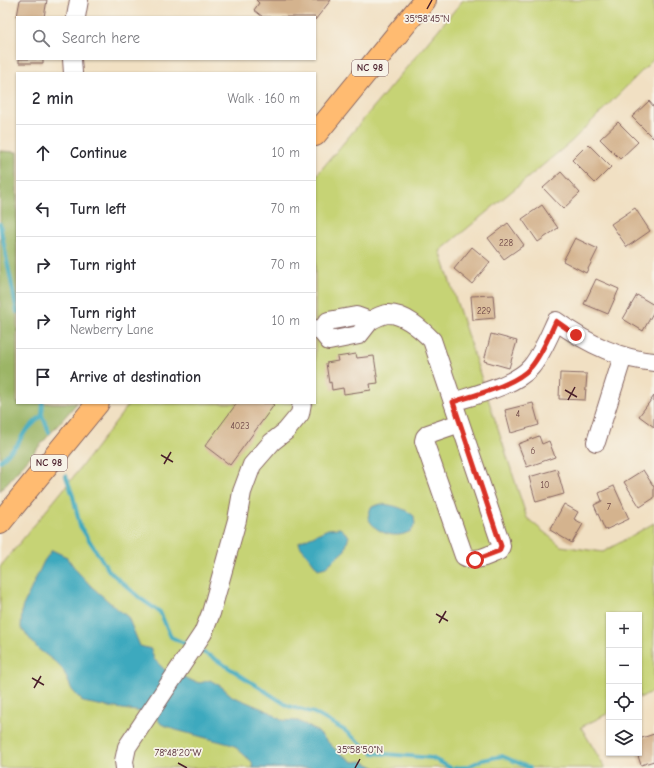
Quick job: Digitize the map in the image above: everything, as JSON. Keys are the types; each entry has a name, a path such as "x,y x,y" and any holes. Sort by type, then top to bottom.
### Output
{"highway":[{"name":"NC 98","path":"316,134 426,0"},
{"name":"NC 98","path":"0,523 97,404"}],"street":[{"path":"76,16 79,0"},
{"path":"72,60 74,72"},
{"path":"318,330 329,341 359,335 370,321 379,316 394,314 413,323 432,340 453,402 460,423 501,546 499,551 475,560 464,556 424,441 428,434 460,423"},
{"path":"453,402 489,391 525,373 543,349 556,321 576,335 623,356 654,362"},
{"path":"596,442 623,356"},
{"path":"127,766 127,747 140,730 203,633 211,613 242,492 252,465 272,442 286,431 300,414 302,404"}],"green space":[{"path":"463,0 654,0 654,59 572,141 440,251 527,518 561,546 603,552 654,523 654,691 642,697 642,612 606,612 606,714 581,727 605,768 0,768 0,567 67,485 129,404 316,404 316,176"},
{"path":"0,151 16,152 16,404 76,404 0,491"}],"water":[{"path":"381,504 399,507 414,516 415,524 411,531 401,535 393,535 384,533 376,528 368,517 371,507"},
{"path":"340,528 349,536 345,550 326,567 318,569 300,546 299,542 328,529"},
{"path":"52,550 67,557 76,570 92,587 128,617 140,646 151,649 154,659 166,671 182,675 189,680 200,683 210,680 222,687 232,696 270,712 281,720 298,721 317,731 337,751 353,762 362,761 376,768 253,768 252,762 233,745 176,730 161,724 156,717 143,712 83,702 72,690 63,670 38,649 21,628 22,608 44,561"}],"building":[{"path":"20,0 47,0 44,16 17,16"},
{"path":"256,0 331,0 316,19 316,16 262,16 254,10 259,3"},
{"path":"19,60 43,60 43,63 19,63"},
{"path":"649,101 654,107 653,138 632,117"},
{"path":"618,122 638,142 620,159 600,139"},
{"path":"588,144 611,167 595,183 572,160"},
{"path":"561,172 580,193 563,209 543,188"},
{"path":"542,205 558,228 538,242 522,219"},
{"path":"635,208 650,231 627,247 611,224"},
{"path":"508,223 524,245 504,259 488,238"},
{"path":"575,238 598,249 586,273 563,261"},
{"path":"472,247 490,262 472,284 454,269"},
{"path":"596,279 619,289 608,314 584,304"},
{"path":"493,295 495,318 473,320 471,296"},
{"path":"637,295 654,305 654,311 643,331 623,319"},
{"path":"491,334 517,341 509,368 484,361"},
{"path":"356,354 357,358 374,356 378,383 370,384 371,390 344,394 343,388 332,390 331,382 329,383 326,363 338,361 337,357"},
{"path":"560,373 587,374 585,400 559,399"},
{"path":"654,396 654,427 639,416"},
{"path":"533,403 539,425 511,433 505,410"},
{"path":"236,404 274,405 230,465 205,446"},
{"path":"539,436 542,444 549,441 555,457 527,467 518,444"},
{"path":"557,469 564,494 536,502 529,477"},
{"path":"643,470 654,487 654,498 640,507 624,482"},
{"path":"614,486 629,519 605,530 594,505 602,501 599,493"},
{"path":"564,504 578,512 574,519 583,524 572,543 550,530"},
{"path":"654,734 654,761 641,765 638,756 642,756 642,738"}],"waterway":[{"path":"0,224 16,307"},
{"path":"43,404 42,415 49,432"},
{"path":"0,461 17,445 24,433 42,415"},
{"path":"66,476 73,496 80,526 109,571 141,599 160,612 171,637 188,645"},
{"path":"196,649 212,657 288,706 314,713 344,730 373,753 432,758 451,768"},
{"path":"455,768 467,767 482,760 502,756 530,768"}],"route":[{"path":"475,560 499,551 501,546 453,402 489,391 525,373 543,349 556,321 576,335"}]}
